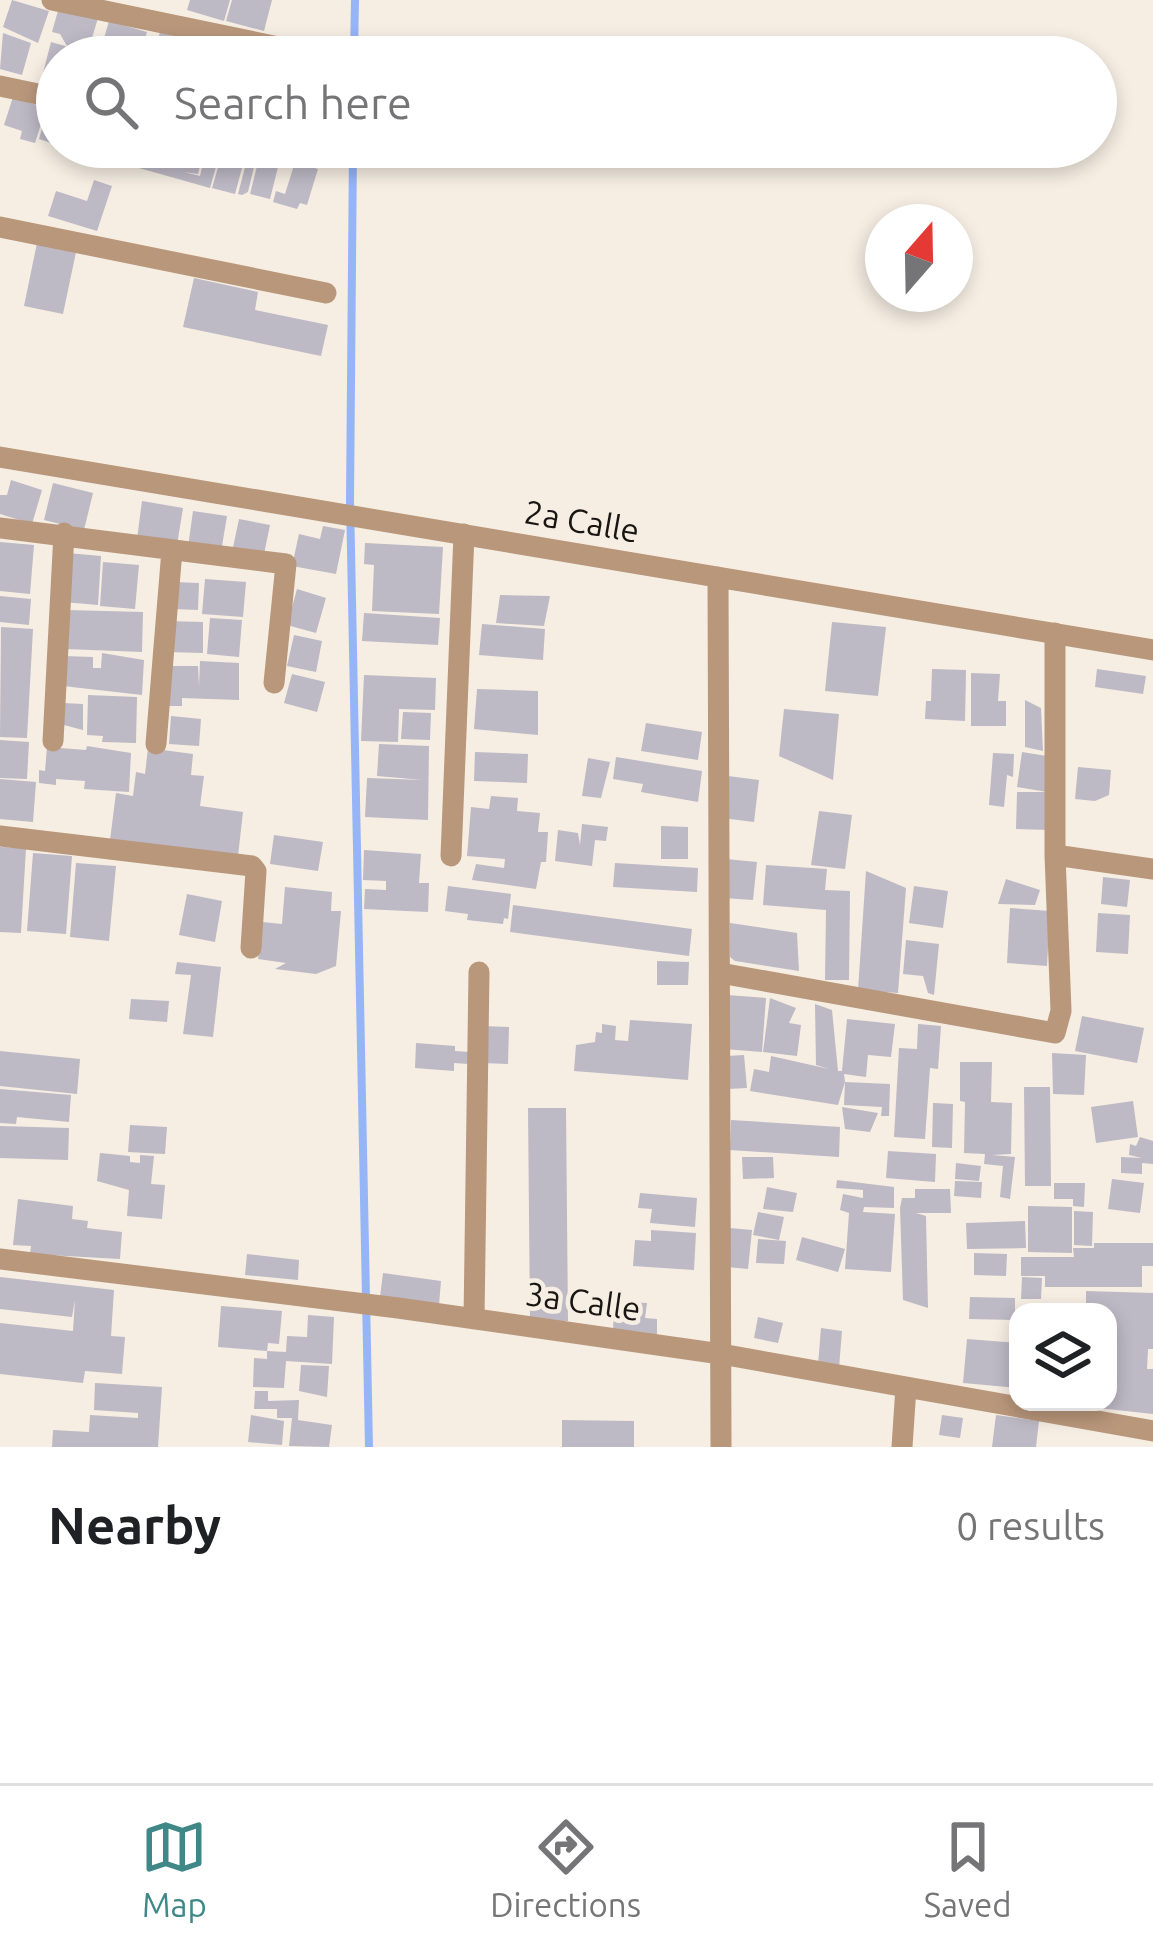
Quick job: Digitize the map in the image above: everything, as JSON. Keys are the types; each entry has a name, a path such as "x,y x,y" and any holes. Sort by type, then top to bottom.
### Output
{"street":[{"path":"52,0 226,36"},
{"path":"0,86 36,94"},
{"path":"0,227 326,293"},
{"name":"2a Calle","path":"0,457 1153,650"},
{"path":"0,528 286,564 274,683"},
{"path":"52,741 64,533"},
{"path":"451,856 464,534"},
{"path":"156,744 172,550"},
{"path":"718,577 721,1447"},
{"path":"719,973 1055,1033 1061,1011 1055,633"},
{"path":"0,836 253,866 251,948"},
{"path":"1055,855 1153,868"},
{"path":"474,1319 479,972"},
{"name":"3a Calle","path":"0,1259 349,1301 721,1354 1153,1431"},
{"path":"902,1447 906,1387"}],"building":[{"path":"12,0 49,11 36,42 3,27"},
{"path":"190,0 230,0 224,21 187,10"},
{"path":"232,0 272,0 264,31 226,21"},
{"path":"59,7 98,18 93,36 52,32"},
{"path":"109,21 147,32 146,36 105,36"},
{"path":"3,33 31,43 22,75 0,69"},
{"path":"13,97 36,105 35,143 20,139 22,131 4,125"},
{"path":"139,168 200,168 198,174 184,172 200,176 202,168 216,168 210,188"},
{"path":"218,168 242,168 235,194 212,188"},
{"path":"245,168 254,168 248,192 238,194"},
{"path":"256,168 278,168 270,199 250,194"},
{"path":"293,168 318,169 307,205 300,203 297,209 273,202 276,191 285,194"},
{"path":"94,180 112,186 97,231 48,216 56,191 87,201"},
{"path":"37,243 76,252 63,314 24,306"},
{"path":"194,278 258,292 255,310 328,325 321,356 183,327"},
{"path":"11,480 42,490 32,524 0,514 0,495 7,495"},
{"path":"53,483 93,493 84,530 44,520"},
{"path":"142,501 183,508 177,545 137,539"},
{"path":"193,511 227,516 221,552 188,547"},
{"path":"239,519 270,525 263,559 232,552"},
{"path":"323,526 345,530 336,574 292,566 299,534 320,539"},
{"path":"0,542 34,545 30,594 0,591"},
{"path":"365,543 443,547 439,614 372,611 374,565 364,564"},
{"path":"67,553 101,556 98,605 63,602"},
{"path":"103,562 139,565 135,609 100,606"},
{"path":"205,579 246,582 243,617 202,614"},
{"path":"174,582 199,583 198,610 174,609"},
{"path":"297,589 326,598 316,633 287,625"},
{"path":"500,595 550,596 544,626 496,623"},
{"path":"0,596 31,599 29,625 0,622"},
{"path":"66,610 143,612 142,652 65,649"},
{"path":"364,613 440,618 438,645 362,641"},
{"path":"210,618 242,620 239,657 207,654"},
{"path":"167,621 203,622 203,653 166,652"},
{"path":"832,622 886,627 878,696 825,691"},
{"path":"482,624 545,629 543,660 479,655"},
{"path":"1,627 33,629 27,738 0,737"},
{"path":"294,635 322,641 316,672 287,666"},
{"path":"102,653 144,660 142,695 63,686 64,656 93,657 93,668 101,668"},
{"path":"200,661 239,663 239,700 182,698 182,706 163,706 164,666 198,666 199,686"},
{"path":"932,669 966,670 965,721 925,719"},
{"path":"1097,669 1146,676 1143,694 1095,687"},
{"path":"971,673 1000,674 998,701 1006,701 1006,726 971,726"},
{"path":"292,674 325,682 317,712 284,703"},
{"path":"364,675 436,678 435,710 399,709 398,742 361,741"},
{"path":"477,689 538,691 538,735 474,729"},
{"path":"88,695 137,697 136,743 102,742 103,736 87,735"},
{"path":"1025,700 1041,708 1043,751 1025,747"},
{"path":"63,703 83,704 83,730 60,724"},
{"path":"784,709 839,714 833,780 779,756"},
{"path":"403,712 431,713 430,740 401,739"},
{"path":"171,716 201,719 199,746 169,744"},
{"path":"646,723 702,732 698,760 641,751"},
{"path":"0,740 29,742 27,779 0,778"},
{"path":"379,744 429,746 428,820 365,817 367,778 423,780 377,776"},
{"path":"87,746 131,753 129,792 84,789 85,781 39,783 47,747 86,750"},
{"path":"148,748 193,754 191,775 204,776 200,806 243,812 238,856 110,840 116,793 133,796 136,772 145,774"},
{"path":"475,752 528,754 527,783 474,781"},
{"path":"1022,752 1053,757 1047,792 1017,787"},
{"path":"993,753 1014,754 1004,807 989,805"},
{"path":"616,757 702,771 698,802 641,792 643,784 613,779"},
{"path":"588,758 610,762 601,798 582,796"},
{"path":"1078,767 1111,770 1109,795 1095,801 1075,799"},
{"path":"728,776 759,780 754,822 722,818"},
{"path":"0,779 36,782 33,822 0,819"},
{"path":"1017,792 1047,792 1050,830 1016,829"},
{"path":"491,796 518,798 517,811 540,813 538,832 548,832 546,862 541,862 536,889 472,880 476,864 504,868 505,859 467,856 471,807 489,809"},
{"path":"819,811 852,815 845,869 811,865"},
{"path":"582,824 608,827 606,841 595,840 592,866 555,861 558,830 578,833 580,845"},
{"path":"661,826 688,827 688,859 661,859"},
{"path":"274,835 323,842 318,871 270,864"},
{"path":"0,847 26,848 21,933 0,932"},
{"path":"364,850 421,854 419,883 429,883 428,912 364,909 365,889 386,890 386,881 363,880"},
{"path":"33,853 72,856 66,934 27,931"},
{"path":"726,859 757,862 753,900 723,898"},
{"path":"76,863 116,866 109,941 70,937"},
{"path":"615,863 698,868 697,892 613,887"},
{"path":"766,865 827,869 825,890 850,891 849,980 825,980 826,910 763,905"},
{"path":"866,871 906,888 898,993 858,990"},
{"path":"1103,877 1130,880 1127,907 1101,904"},
{"path":"1006,879 1040,890 1035,905 998,904"},
{"path":"448,886 511,894 508,919 503,924 467,920 468,914 445,911"},
{"path":"914,886 948,891 943,928 909,923"},
{"path":"285,887 332,892 331,911 341,911 336,966 316,974 275,969 286,963 258,959 262,922 282,924"},
{"path":"187,894 222,901 215,942 179,935"},
{"path":"513,905 692,929 689,956 510,932"},
{"path":"1010,908 1050,911 1047,966 1007,963"},
{"path":"1098,913 1130,915 1128,954 1096,952"},
{"path":"730,923 797,933 799,971 735,961 730,957"},
{"path":"906,940 939,944 934,995 928,993 923,976 903,974"},
{"path":"657,961 689,962 688,985 657,985"},
{"path":"177,962 221,967 213,1037 183,1034 191,975 175,974"},
{"path":"727,995 766,998 762,1052 724,1049"},
{"path":"770,998 796,1008 789,1023 801,1025 797,1056 763,1052"},
{"path":"131,999 169,1001 167,1022 129,1019"},
{"path":"815,1004 832,1010 838,1071 842,1071 847,1019 895,1024 891,1057 868,1055 866,1077 844,1074 838,1105 750,1091 754,1069 769,1072 771,1056 829,1069 816,1065"},
{"path":"1082,1016 1144,1028 1137,1063 1075,1051"},
{"path":"630,1020 692,1024 688,1080 574,1071 576,1045 595,1042 602,1024 616,1026 615,1040 628,1041"},
{"path":"918,1024 941,1026 938,1069 930,1068 925,1139 894,1137 899,1048 917,1049"},
{"path":"483,1026 509,1027 508,1064 482,1063"},
{"path":"416,1043 455,1046 455,1051 469,1052 468,1064 454,1063 454,1071 415,1068"},
{"path":"0,1051 80,1059 77,1094 0,1086"},
{"path":"1052,1053 1086,1055 1084,1095 1053,1094"},
{"path":"744,1055 747,1088 728,1089 726,1056"},
{"path":"960,1062 992,1062 991,1102 1012,1103 1011,1154 992,1155 1015,1157 1010,1199 1000,1197 1003,1166 984,1164 985,1154 964,1153"},
{"path":"845,1082 890,1084 889,1116 881,1116 882,1107 844,1105"},
{"path":"1024,1087 1050,1087 1051,1186 1025,1186"},
{"path":"0,1089 71,1095 69,1122 17,1117 16,1124 0,1123"},
{"path":"1133,1101 1138,1137 1096,1143 1091,1107"},
{"path":"933,1103 953,1104 952,1148 932,1147"},
{"path":"842,1107 878,1113 870,1132 845,1129"},
{"path":"528,1108 566,1108 568,1321 530,1321"},
{"path":"731,1120 840,1127 839,1157 730,1150"},
{"path":"130,1125 167,1127 165,1154 128,1152"},
{"path":"0,1126 69,1128 68,1160 0,1158"},
{"path":"1140,1137 1153,1141 1153,1164 1142,1163 1142,1174 1121,1173 1121,1157 1142,1158 1129,1155 1130,1144 1136,1146"},
{"path":"888,1151 936,1154 935,1182 886,1178"},
{"path":"100,1153 130,1156 130,1162 140,1163 140,1155 154,1156 151,1184 165,1185 162,1219 127,1216 129,1190 97,1181"},
{"path":"742,1157 773,1157 774,1178 743,1179"},
{"path":"956,1163 981,1166 979,1181 955,1179"},
{"path":"1112,1179 1144,1183 1140,1213 1108,1209"},
{"path":"837,1180 894,1187 894,1208 864,1207 863,1212 895,1214 891,1272 845,1269 849,1213 840,1210 843,1194 863,1198 863,1190 836,1188"},
{"path":"955,1181 982,1182 981,1198 954,1196"},
{"path":"1054,1183 1085,1183 1084,1207 1073,1206 1073,1199 1054,1199"},
{"path":"767,1187 797,1193 793,1212 763,1209"},
{"path":"915,1189 950,1189 951,1213 916,1213 926,1216 928,1308 903,1300 900,1208 902,1198 915,1198"},
{"path":"640,1193 697,1198 695,1227 650,1223 652,1209 638,1208"},
{"path":"18,1199 73,1206 72,1219 88,1221 87,1228 122,1232 120,1259 30,1254 31,1246 13,1245"},
{"path":"1028,1206 1072,1207 1072,1253 1028,1252"},
{"path":"1074,1211 1093,1212 1092,1246 1074,1245"},
{"path":"758,1212 784,1217 779,1240 753,1235"},
{"path":"1025,1221 1026,1248 967,1249 966,1223"},
{"path":"730,1228 752,1230 748,1269 727,1267"},
{"path":"651,1230 696,1233 694,1270 633,1266 635,1240 651,1241"},
{"path":"802,1237 845,1249 838,1272 796,1260"},
{"path":"758,1239 786,1241 784,1264 756,1263"},
{"path":"1094,1243 1153,1243 1153,1266 1142,1266 1142,1287 1045,1287 1045,1276 1021,1276 1021,1257 1074,1257 1073,1248 1094,1248"},
{"path":"974,1253 1007,1254 1006,1276 974,1275"},
{"path":"247,1254 299,1260 298,1280 245,1275"},
{"path":"383,1273 441,1281 439,1305 380,1297"},
{"path":"0,1277 114,1290 111,1336 125,1337 122,1374 85,1371 83,1383 0,1374 0,1323 73,1331 75,1300 72,1317 0,1309"},
{"path":"1022,1277 1042,1278 1041,1299 1021,1299"},
{"path":"1086,1291 1153,1293 1153,1349 1148,1349 1147,1369 1153,1369 1153,1414 1117,1410 1117,1303 1086,1303"},
{"path":"970,1297 1015,1298 1015,1303 1009,1303 1009,1320 969,1319"},
{"path":"614,1301 647,1303 645,1318 657,1319 657,1336 613,1333"},
{"path":"221,1306 282,1311 279,1344 268,1343 267,1351 218,1347"},
{"path":"308,1315 334,1317 332,1364 286,1361 284,1388 253,1387 254,1358 267,1359 267,1351 286,1352 287,1336 307,1337"},
{"path":"758,1317 783,1323 778,1343 754,1338"},
{"path":"821,1328 842,1331 839,1368 818,1365"},
{"path":"967,1339 1009,1342 1009,1387 963,1383"},
{"path":"301,1365 329,1366 327,1397 299,1391"},
{"path":"95,1383 162,1387 158,1447 52,1447 53,1430 89,1432 90,1415 138,1418 138,1413 94,1410"},
{"path":"255,1391 268,1391 268,1401 299,1400 298,1420 332,1425 329,1447 289,1446 292,1418 277,1418 277,1409 254,1409"},
{"path":"251,1415 284,1421 282,1445 248,1442"},
{"path":"942,1415 963,1418 960,1438 939,1435"},
{"path":"996,1415 1039,1421 1036,1447 992,1447"},
{"path":"562,1420 634,1421 634,1447 562,1447"}],"waterway":[{"path":"354,36 355,0"},
{"path":"353,168 350,500 369,1447"}]}
